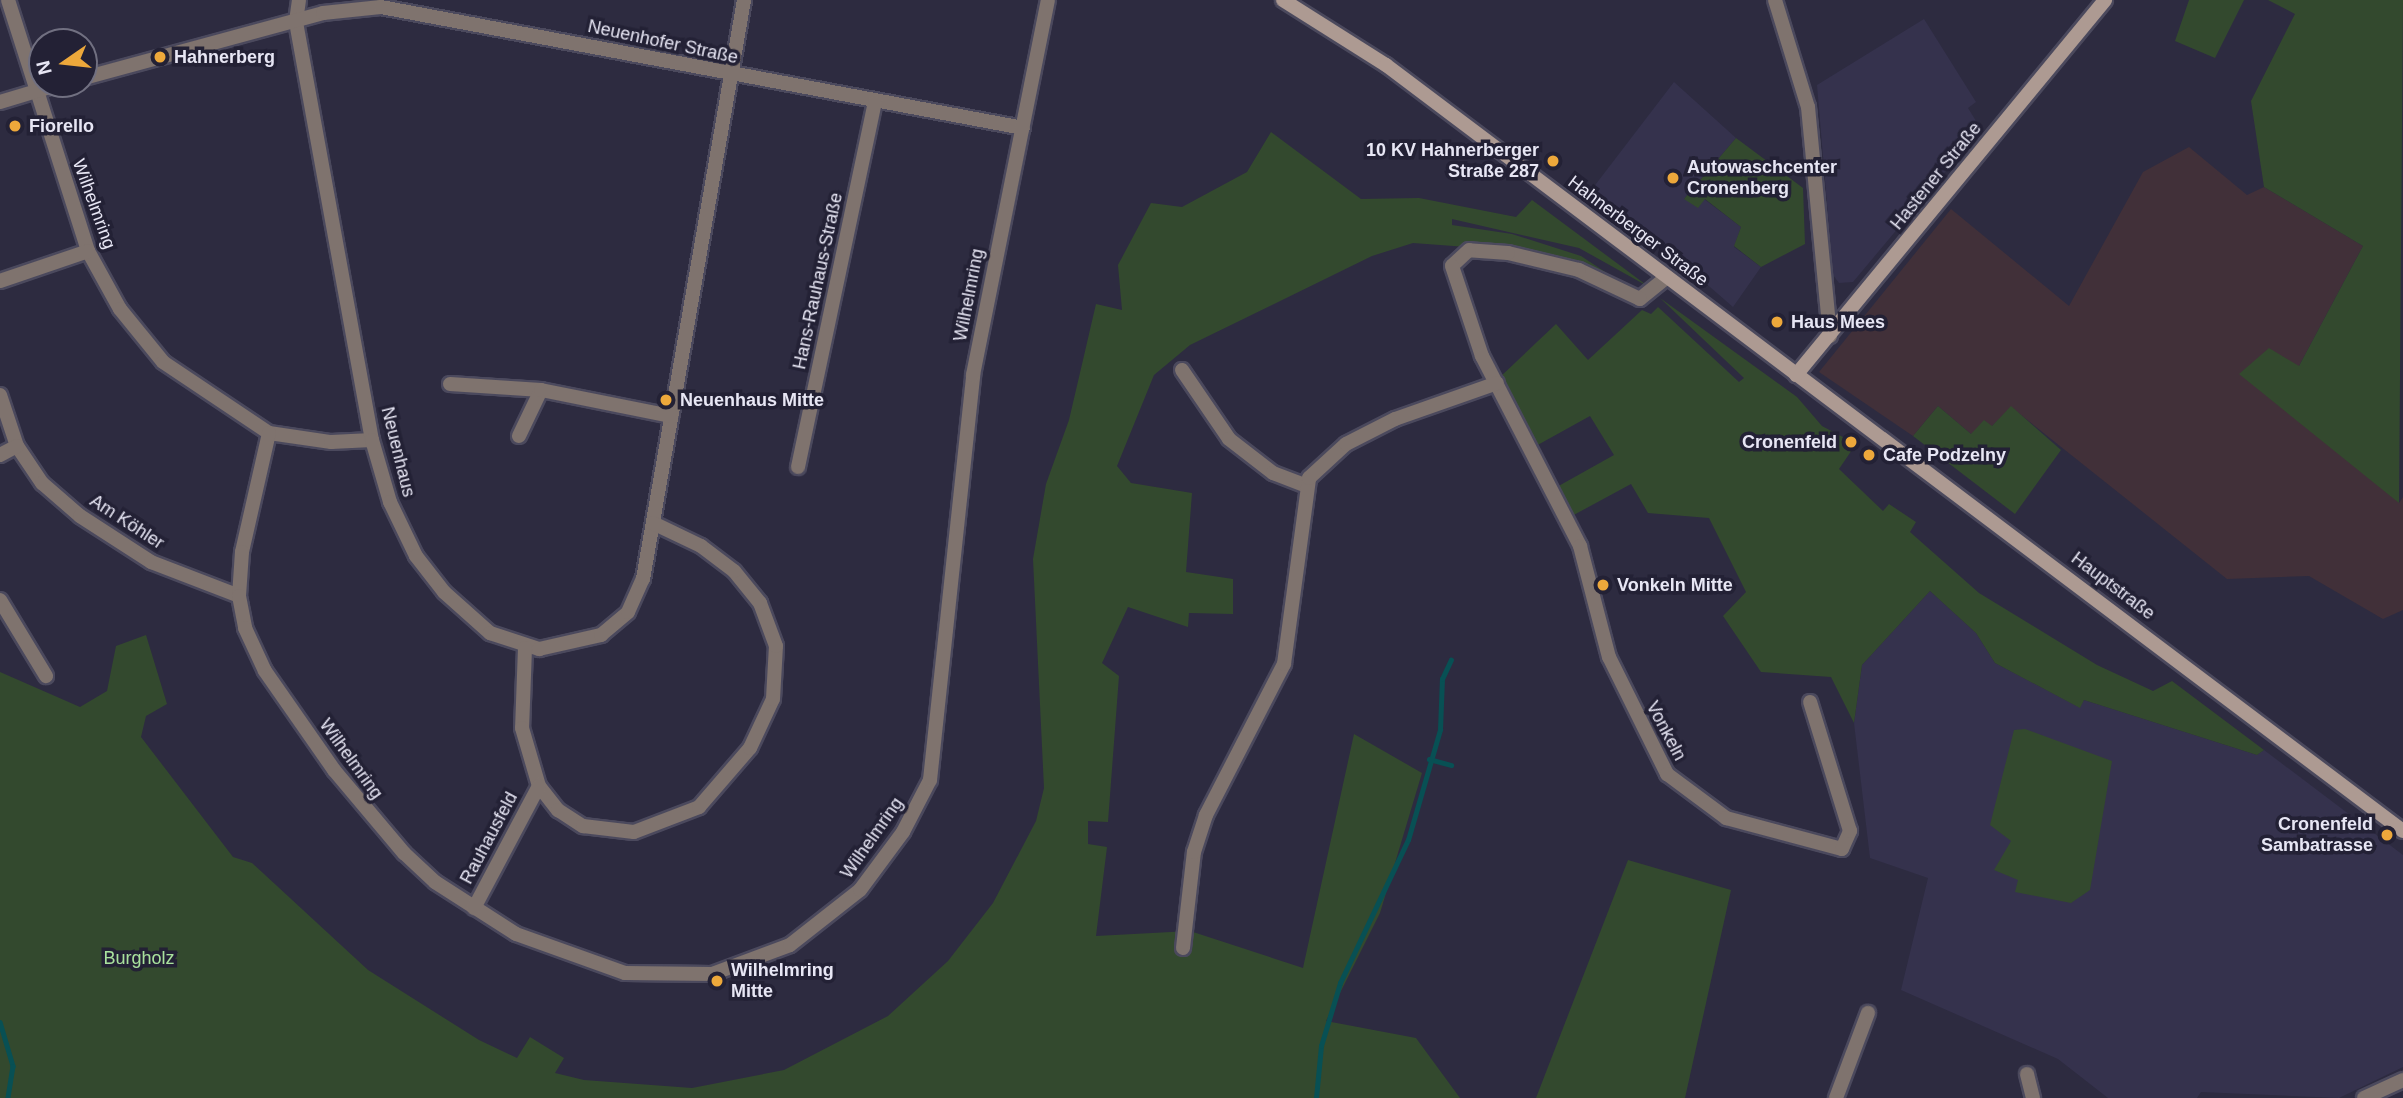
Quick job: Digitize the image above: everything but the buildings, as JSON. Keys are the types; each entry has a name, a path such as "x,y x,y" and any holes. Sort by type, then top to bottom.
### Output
{"main road":[{"name":"Hahnerberger Straße","path":"1283,0 1386,65 1796,375"},
{"name":"Hastener Straße","path":"1796,375 2105,0"},
{"name":"Hauptstraße","path":"1796,375 2403,831"}],"street":[{"name":"Wilhelmring","path":"8,0 28,67"},
{"path":"296,22 299,0"},
{"path":"525,648 579,644 620,621 643,579 744,0"},
{"name":"Wilhelmring","path":"269,433 239,596 261,664 334,770 404,853 474,908 535,943 606,969 653,976 712,974 809,934 860,890 892,850 932,770 973,375 1048,0"},
{"path":"1775,0 1808,107 1830,336"},
{"name":"Neuenhofer Straße","path":"98,74 352,8 410,5 730,76 1023,128"},
{"name":"Neuenhaus","path":"296,22 372,440 390,502 416,556 466,615 525,648"},
{"path":"0,103 28,93"},
{"name":"Wilhelmring","path":"38,98 89,251 120,309 163,362 211,400 269,433 331,442 372,440"},
{"name":"Hans-Rauhaus-Straße","path":"798,467 875,103"},
{"name":"Vonkeln","path":"1667,277 1648,296 1630,298 1560,264 1479,249 1457,257 1456,289 1497,383 1580,546 1609,657 1667,774 1726,818 1842,849 1850,831 1810,702"},
{"path":"0,281 89,251"},
{"path":"1182,370 1229,439 1273,473 1307,486"},
{"path":"1183,948 1192,861 1206,815 1284,664 1307,486 1318,465 1346,444 1395,419 1497,383"},
{"path":"450,384 541,390 671,416"},
{"path":"519,436 541,390"},
{"name":"Am Köhler","path":"0,395 17,446 43,482 113,539 196,583 239,596"},
{"path":"0,456 17,446"},
{"name":"Rauhausfeld","path":"525,648 522,727 539,786 558,810 590,828 634,832 676,820 728,779 773,699 776,646 760,603 716,555 653,523"},
{"path":"0,600 46,676"},
{"name":"Rauhausfeld","path":"474,908 539,786"},
{"path":"1836,1098 1868,1013"},
{"path":"2027,1074 2033,1098"},
{"path":"2364,1098 2403,1080"}],"shaded area":[{"path":"1924,19 1976,102 1968,108 1981,129 1853,282 1839,283 1833,275 1817,85"},
{"path":"1674,82 1736,138 1684,199 1704,199 1741,227 1734,247 1761,267 1733,307 1664,247 1646,242 1586,197"},
{"path":"2189,147 2247,195 2264,187 2363,246 2299,366 2399,503 2403,497 2403,610 2383,619 2309,576 2227,579 2011,407 1992,426 1971,434 1938,406 1913,436 1819,372 1951,209 2069,306 2143,172"},
{"path":"1930,591 1976,633 1995,663 2079,707 2084,700 2257,755 2264,750 2403,855 2403,1067 2339,1098 2201,1092 2197,1098 2108,1098 2058,1059 1901,990 1928,878 1870,858 1854,723 1862,665"}],"green space":[{"path":"2189,0 2244,0 2215,58 2175,41"},
{"path":"2268,0 2403,0 2399,503 2239,374 2269,348 2299,366 2363,246 2264,187 2251,101 2295,14"},
{"name":"Burgholz","path":"1271,132 1361,199 1419,198 1516,217 1532,200 1649,287 1579,248 1452,219 1452,225 1512,234 1581,256 1637,293 1588,270 1467,247 1413,243 1372,256 1190,345 1154,375 1117,466 1131,483 1192,493 1186,572 1233,579 1233,614 1189,613 1188,627 1128,607 1102,663 1119,676 1108,822 1088,821 1088,844 1107,847 1096,936 1190,931 1303,968 1354,734 1422,773 1380,913 1326,1021 1416,1038 1460,1098 0,1098 0,672 80,707 107,691 116,646 146,635 167,704 146,716 141,737 233,857 252,863 368,970 479,1040 517,1058 530,1037 564,1058 555,1073 584,1080 692,1088 784,1070 888,1016 948,961 993,903 1036,821 1044,788 1033,559 1046,484 1069,420 1096,304 1122,310 1118,265 1151,203 1182,207 1247,172"},
{"path":"1736,138 1803,188 1805,244 1761,267 1734,246 1741,227 1705,199 1698,208 1684,199"},
{"path":"1660,298 1797,397 1822,426 1856,444 1839,469 1883,511 1889,504 1916,522 1910,532 1979,593 2097,665 2153,691 2172,681 2264,750 2257,755 2084,700 2080,708 1995,663 1976,633 1930,591 1862,665 1854,723 1831,677 1761,672 1723,616 1746,592 1709,518 1648,513 1631,484 1570,517 1555,488 1614,455 1590,416 1534,447 1499,378 1556,324 1588,360 1642,310 1651,314 1658,307 1739,382 1744,378"},
{"path":"1938,406 1971,434 1984,420 1992,426 2011,406 2061,450 2015,514 1913,436"},
{"path":"2025,729 2112,761 2090,890 2071,903 2015,892 2018,880 1994,870 2011,841 1990,825 2014,730"},
{"path":"1628,860 1731,890 1685,1098 1536,1098"}],"waterway":[{"path":"1316,1098 1321,1046 1340,983 1408,840 1440,730 1442,679 1451,660"},
{"path":"1429,759 1451,765"},
{"path":"0,1022 13,1066 8,1098"}],"place":[{"name":"Hahnerberg","path":"160,57"},
{"name":"Fiorello","path":"15,126"},
{"name":"10 KV Hahnerberger Straße 287","path":"1553,161"},
{"name":"Autowaschcenter Cronenberg","path":"1673,178"},
{"name":"Haus Mees","path":"1777,322"},
{"name":"Neuenhaus Mitte","path":"666,400"},
{"name":"Cronenfeld","path":"1851,442"},
{"name":"Cafe Podzelny","path":"1869,455"},
{"name":"Vonkeln Mitte","path":"1603,585"},
{"name":"Cronenfeld Sambatrasse","path":"2387,835"},
{"name":"Wilhelmring Mitte","path":"717,981"}]}
